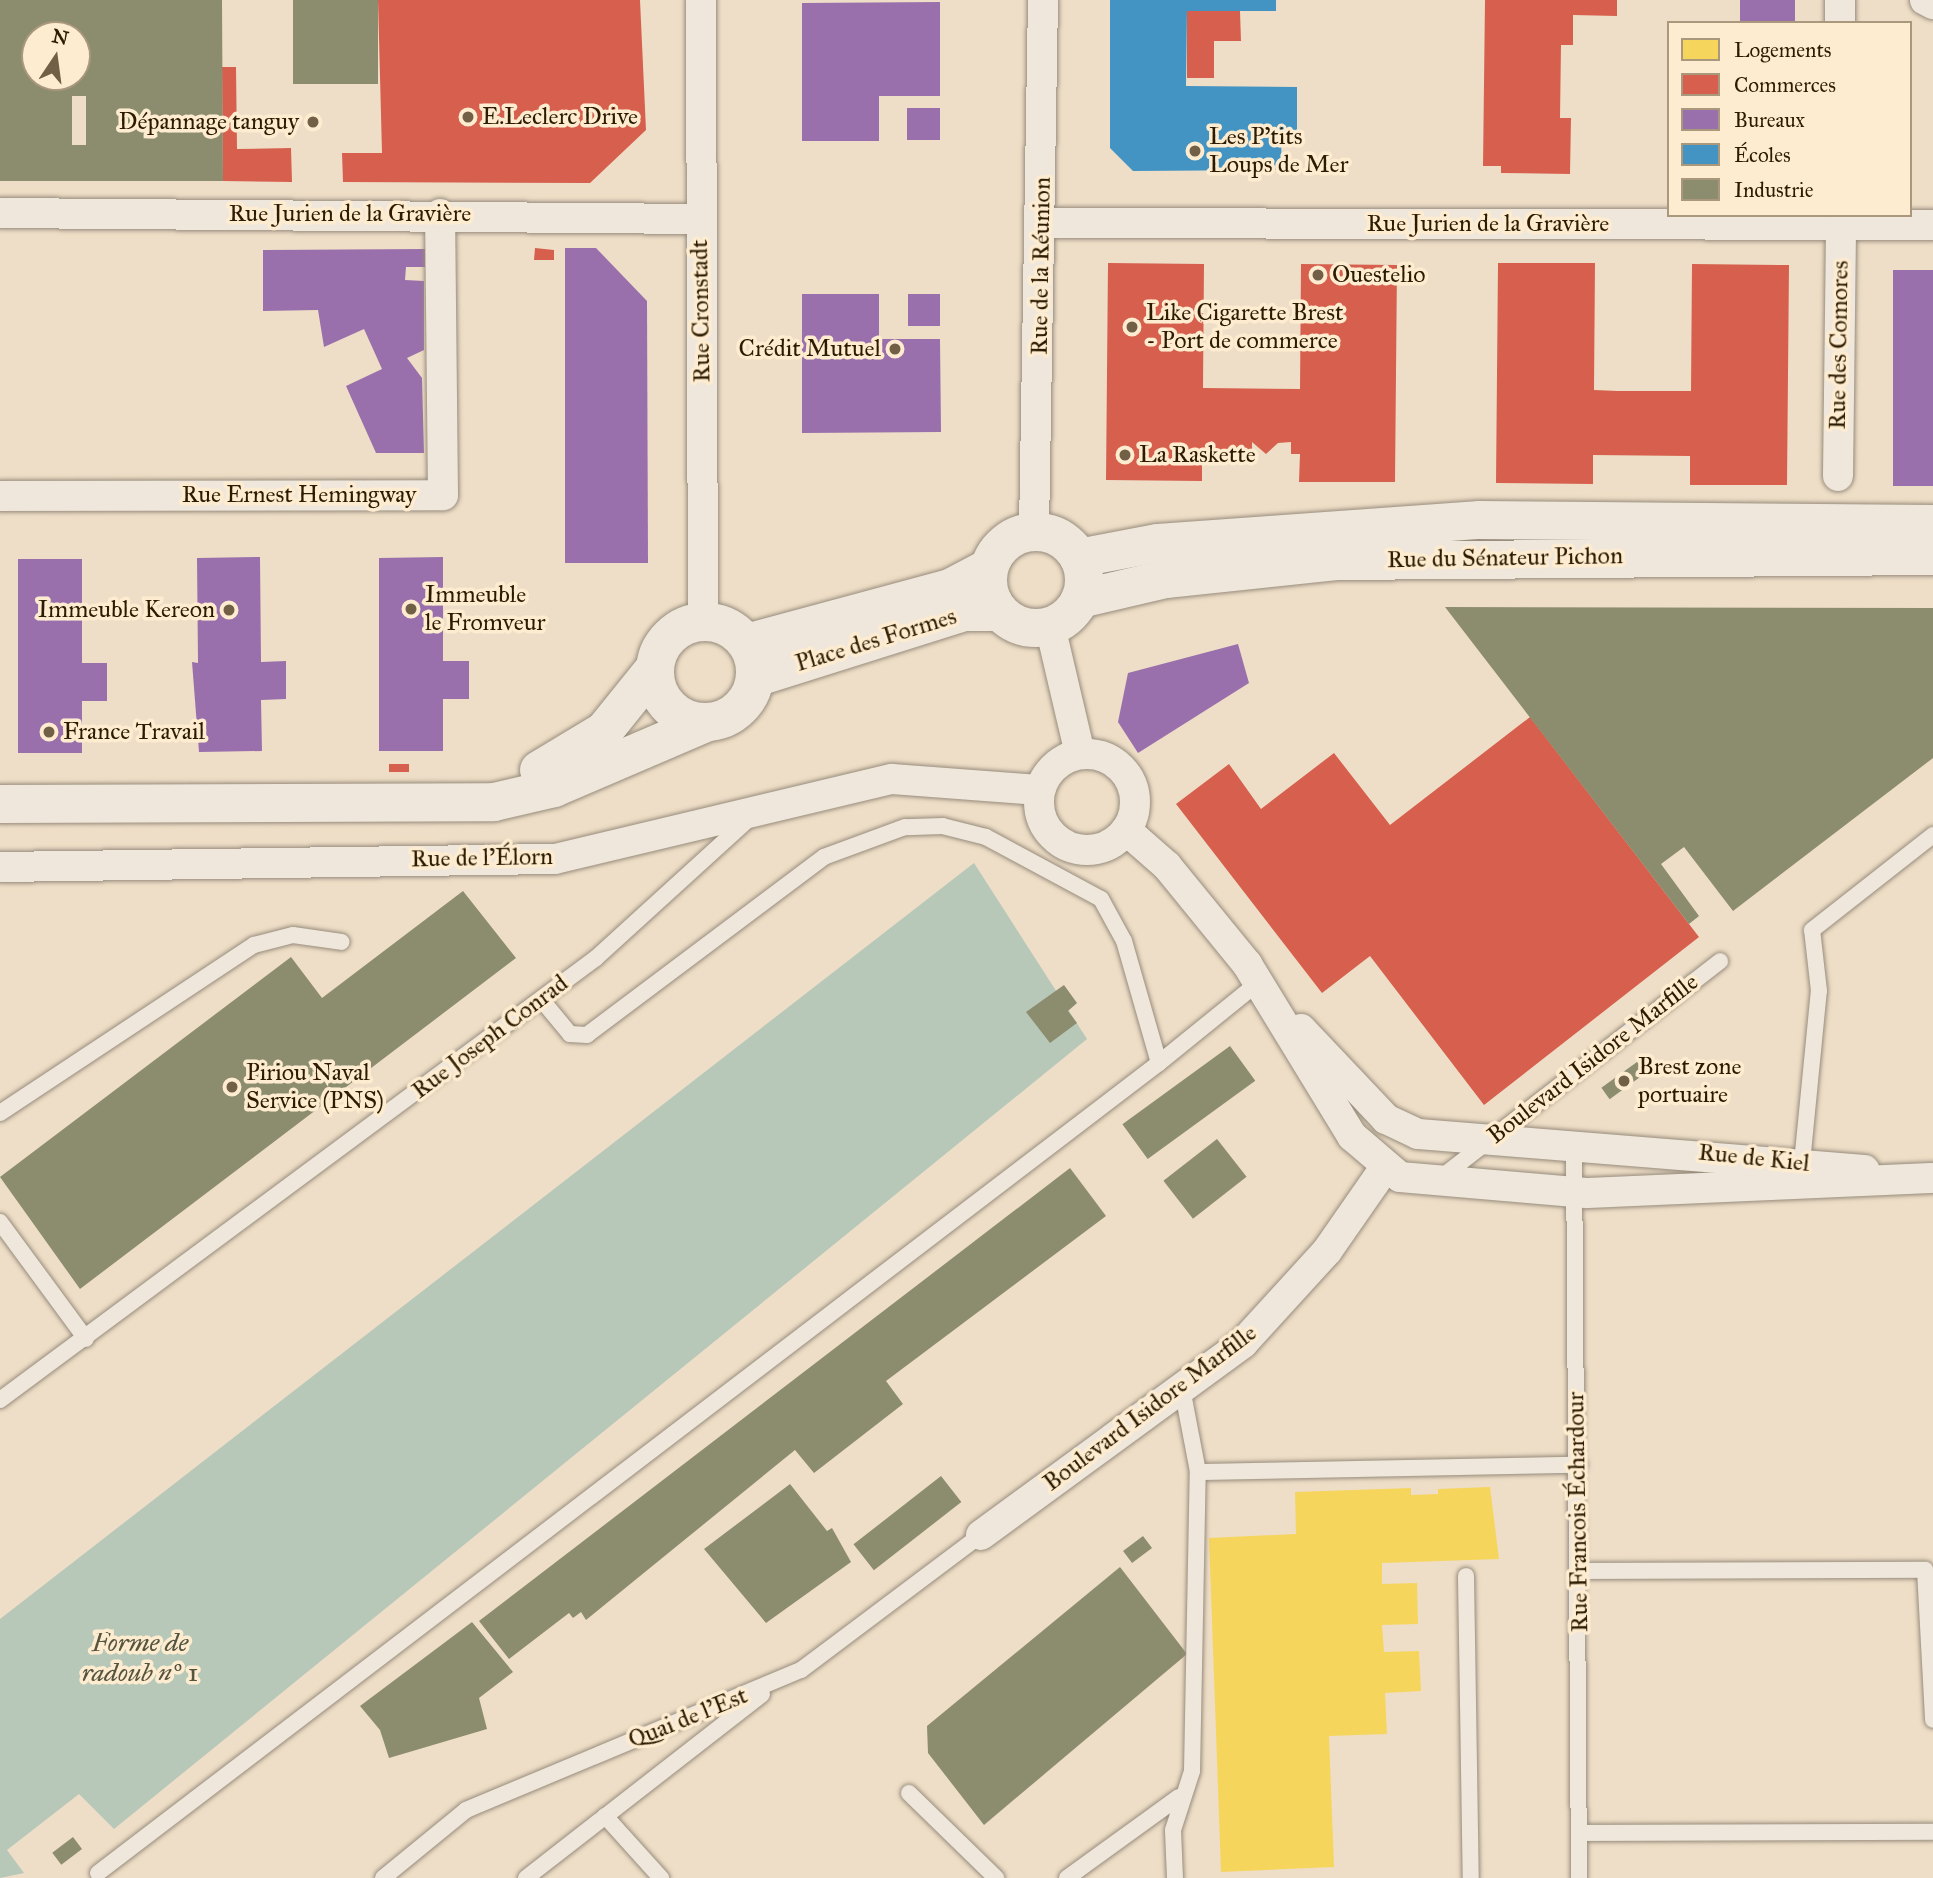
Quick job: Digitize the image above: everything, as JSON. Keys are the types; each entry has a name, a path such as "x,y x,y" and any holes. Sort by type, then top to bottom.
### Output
{"main road":[{"name":"Rue du Sénateur Pichon","path":"1079,558 1158,543 1480,520 1933,524"},
{"path":"1034,531 1053,534 1079,558 1080,599 1049,626 1023,626 999,612 987,583 988,568 1005,542 1034,531"},
{"name":"Rue du Sénateur Pichon","path":"1080,599 1166,579 1336,561 1933,556"},
{"name":"Place des Formes","path":"750,661 950,588 988,568"},
{"name":"Place des Formes","path":"750,661 964,612 999,612"},
{"path":"0,786 491,783 552,766 604,731 654,669 670,636 703,622 719,624 750,661 739,710 554,788 494,802 0,804"},
{"path":"654,669 663,701 674,713 706,723"}],"street":[{"name":"Rue Cronstadt","path":"701,0 703,622"},
{"name":"Rue de la Réunion","path":"1034,531 1043,223 1043,0"},
{"path":"1840,0 1840,21"},
{"path":"1925,0 1933,4"},
{"name":"Rue Jurien de la Gravière","path":"0,213 700,219"},
{"name":"Rue Ernest Hemingway","path":"0,496 443,495 440,215"},
{"name":"Rue Jurien de la Gravière","path":"1043,223 1841,220 1933,225"},
{"name":"Rue des Comores","path":"1838,476 1841,220"},
{"path":"1049,626 1080,754"},
{"path":"1080,754 1108,758 1130,780 1135,804 1126,831 1099,850 1064,845 1043,823 1040,790 1055,765 1080,754"},
{"name":"Rue de l'Élorn","path":"0,867 555,859 762,807 892,779 1040,790"},
{"path":"1126,831 1167,866 1259,982 1282,1013 1352,1136 1384,1170"},
{"name":"Rue de Kiel","path":"1282,1013 1325,1050 1385,1119 1418,1134 1486,1142 1802,1163 1933,1177"},
{"name":"Rue de Kiel","path":"1384,1170 1434,1184 1579,1192 1933,1177"},
{"name":"Boulevard Isidore Marfille","path":"981,1535 1243,1343 1327,1251 1384,1170"}],"lane":[{"name":"Rue Joseph Conrad","path":"0,1400 86,1339 596,958 762,807"},
{"path":"541,999 570,1034 587,1035 824,857 905,827 943,826 986,837 1101,899 1124,941 1159,1063"},
{"path":"1802,1163 1819,991 1812,930 1933,835"},
{"path":"0,1113 254,945 293,935 341,942"},
{"name":"Boulevard Isidore Marfille","path":"1434,1184 1720,961"},
{"path":"98,1873 1159,1063 1259,982"},
{"name":"Rue Francois Échardour","path":"1574,1146 1579,1192 1579,1878"},
{"path":"0,1222 86,1339"},
{"path":"1175,1878 1179,1797 1192,1772 1198,1472 1182,1388"},
{"path":"1198,1472 1579,1465"},
{"name":"Quai de l'Est","path":"383,1878 466,1810 777,1681 981,1535"},
{"path":"1579,1571 1925,1570 1933,1720"},
{"path":"1466,1576 1471,1878"},
{"path":"526,1878 777,1681"},
{"path":"909,1793 996,1878"},
{"path":"1067,1878 1179,1797"},
{"path":"605,1816 661,1878"},
{"path":"1579,1833 1933,1832"}],"water":[{"name":"Forme de radoub nº 1","path":"974,863 1087,1039 114,1829 79,1794 7,1850 24,1873 0,1878 0,1619"}],"building: Logements":[{"path":"1490,1487 1499,1559 1382,1563 1382,1584 1417,1583 1418,1624 1382,1625 1384,1652 1419,1651 1421,1691 1385,1693 1387,1734 1329,1736 1334,1867 1221,1872 1209,1538 1296,1534 1295,1492 1411,1488 1411,1495 1438,1494 1438,1489"}],"building: Commerces":[{"name":"E.Leclerc Drive","path":"378,0 640,0 646,130 590,183 343,182 342,153 382,153"},
{"path":"1485,0 1617,0 1617,16 1573,15 1573,45 1561,45 1560,118 1571,118 1570,174 1501,173 1501,166 1483,166"},
{"path":"1187,11 1240,11 1241,41 1214,41 1214,78 1187,78"},
{"path":"222,67 236,67 237,149 291,148 292,182 223,181"},
{"path":"535,248 554,250 554,260 534,260"},
{"path":"1108,263 1204,264 1203,388 1300,389 1301,264 1397,265 1395,482 1299,482 1300,454 1291,454 1291,442 1278,443 1266,454 1252,442 1252,454 1202,453 1202,481 1106,480"},
{"path":"1498,263 1595,263 1594,390 1618,391 1691,391 1692,264 1789,265 1787,485 1690,485 1690,456 1593,455 1593,484 1496,483"},
{"path":"1530,717 1699,937 1484,1105 1370,956 1322,993 1176,804 1229,764 1261,809 1334,753 1390,825"},
{"path":"389,764 409,764 409,772 389,772"}],"building: Bureaux":[{"path":"1740,0 1795,0 1795,21 1740,21"},
{"path":"940,2 940,96 879,96 879,141 802,141 802,3"},
{"path":"907,108 940,108 940,140 907,140"},
{"path":"565,248 596,248 647,301 648,563 565,563"},
{"path":"425,249 425,267 406,267 405,280 424,281 424,350 407,358 422,378 424,453 376,453 346,386 382,369 364,329 324,347 318,310 263,311 263,250"},
{"path":"1893,270 1933,270 1933,486 1893,486"},
{"path":"802,294 879,294 879,339 940,339 941,432 802,433"},
{"path":"908,294 940,294 940,326 908,326"},
{"name":"Immeuble Kereon","path":"260,557 261,662 286,661 286,699 261,700 262,751 199,752 192,662 198,663 197,558"},
{"name":"Immeuble le Fromveur","path":"443,557 443,661 469,661 469,699 443,699 443,751 379,751 379,558"},
{"path":"18,559 82,559 82,663 107,663 107,701 82,701 82,753 18,753"},
{"path":"1238,644 1249,683 1138,753 1118,722 1128,673"}],"building: Écoles":[{"path":"1110,0 1276,0 1276,11 1187,11 1186,86 1297,87 1297,140 1281,140 1282,170 1133,171 1110,148"}],"building: Industrie":[{"path":"0,0 222,0 223,181 0,181","holes":["72,96 86,96 86,145 72,145"]},
{"path":"293,0 378,0 378,84 293,84"},
{"path":"1445,607 1933,608 1933,758 1733,911 1684,847 1661,864 1699,916 1689,924"},
{"name":"Piriou Naval Service (PNS)","path":"463,891 516,958 80,1289 0,1177 291,957 322,998"},
{"path":"1064,985 1077,1003 1068,1011 1077,1023 1050,1043 1026,1012"},
{"path":"1230,1046 1255,1081 1148,1159 1122,1124"},
{"name":"Brest zone portuaire","path":"1637,1062 1645,1073 1610,1099 1601,1088"},
{"path":"1217,1139 1247,1177 1193,1219 1163,1181"},
{"path":"1070,1168 1106,1216 886,1381 903,1404 814,1473 795,1450 586,1620 581,1612 573,1618 569,1613 509,1659 479,1621"},
{"path":"941,1476 961,1502 874,1570 854,1544"},
{"path":"790,1484 827,1531 832,1528 851,1562 766,1623 704,1549"},
{"path":"1143,1536 1152,1548 1132,1563 1123,1551"},
{"path":"1120,1567 1187,1654 984,1825 928,1753 927,1726"},
{"path":"472,1622 513,1672 479,1698 487,1729 389,1758 380,1730 360,1706"},
{"path":"73,1837 82,1849 61,1865 52,1853"}],"place":[{"name":"E.Leclerc Drive","path":"468,117"},
{"name":"Dépannage tanguy","path":"313,122"},
{"name":"Les P'tits Loups de Mer","path":"1195,151"},
{"name":"Ouestelio","path":"1318,275"},
{"name":"Like Cigarette Brest - Port de commerce","path":"1132,327"},
{"name":"Crédit Mutuel","path":"895,349"},
{"name":"La Raskette","path":"1125,455"},
{"name":"Immeuble le Fromveur","path":"411,609"},
{"name":"Immeuble Kereon","path":"229,610"},
{"name":"France Travail","path":"49,732"},
{"name":"Brest zone portuaire","path":"1624,1081"},
{"name":"Piriou Naval Service (PNS)","path":"232,1087"}]}
